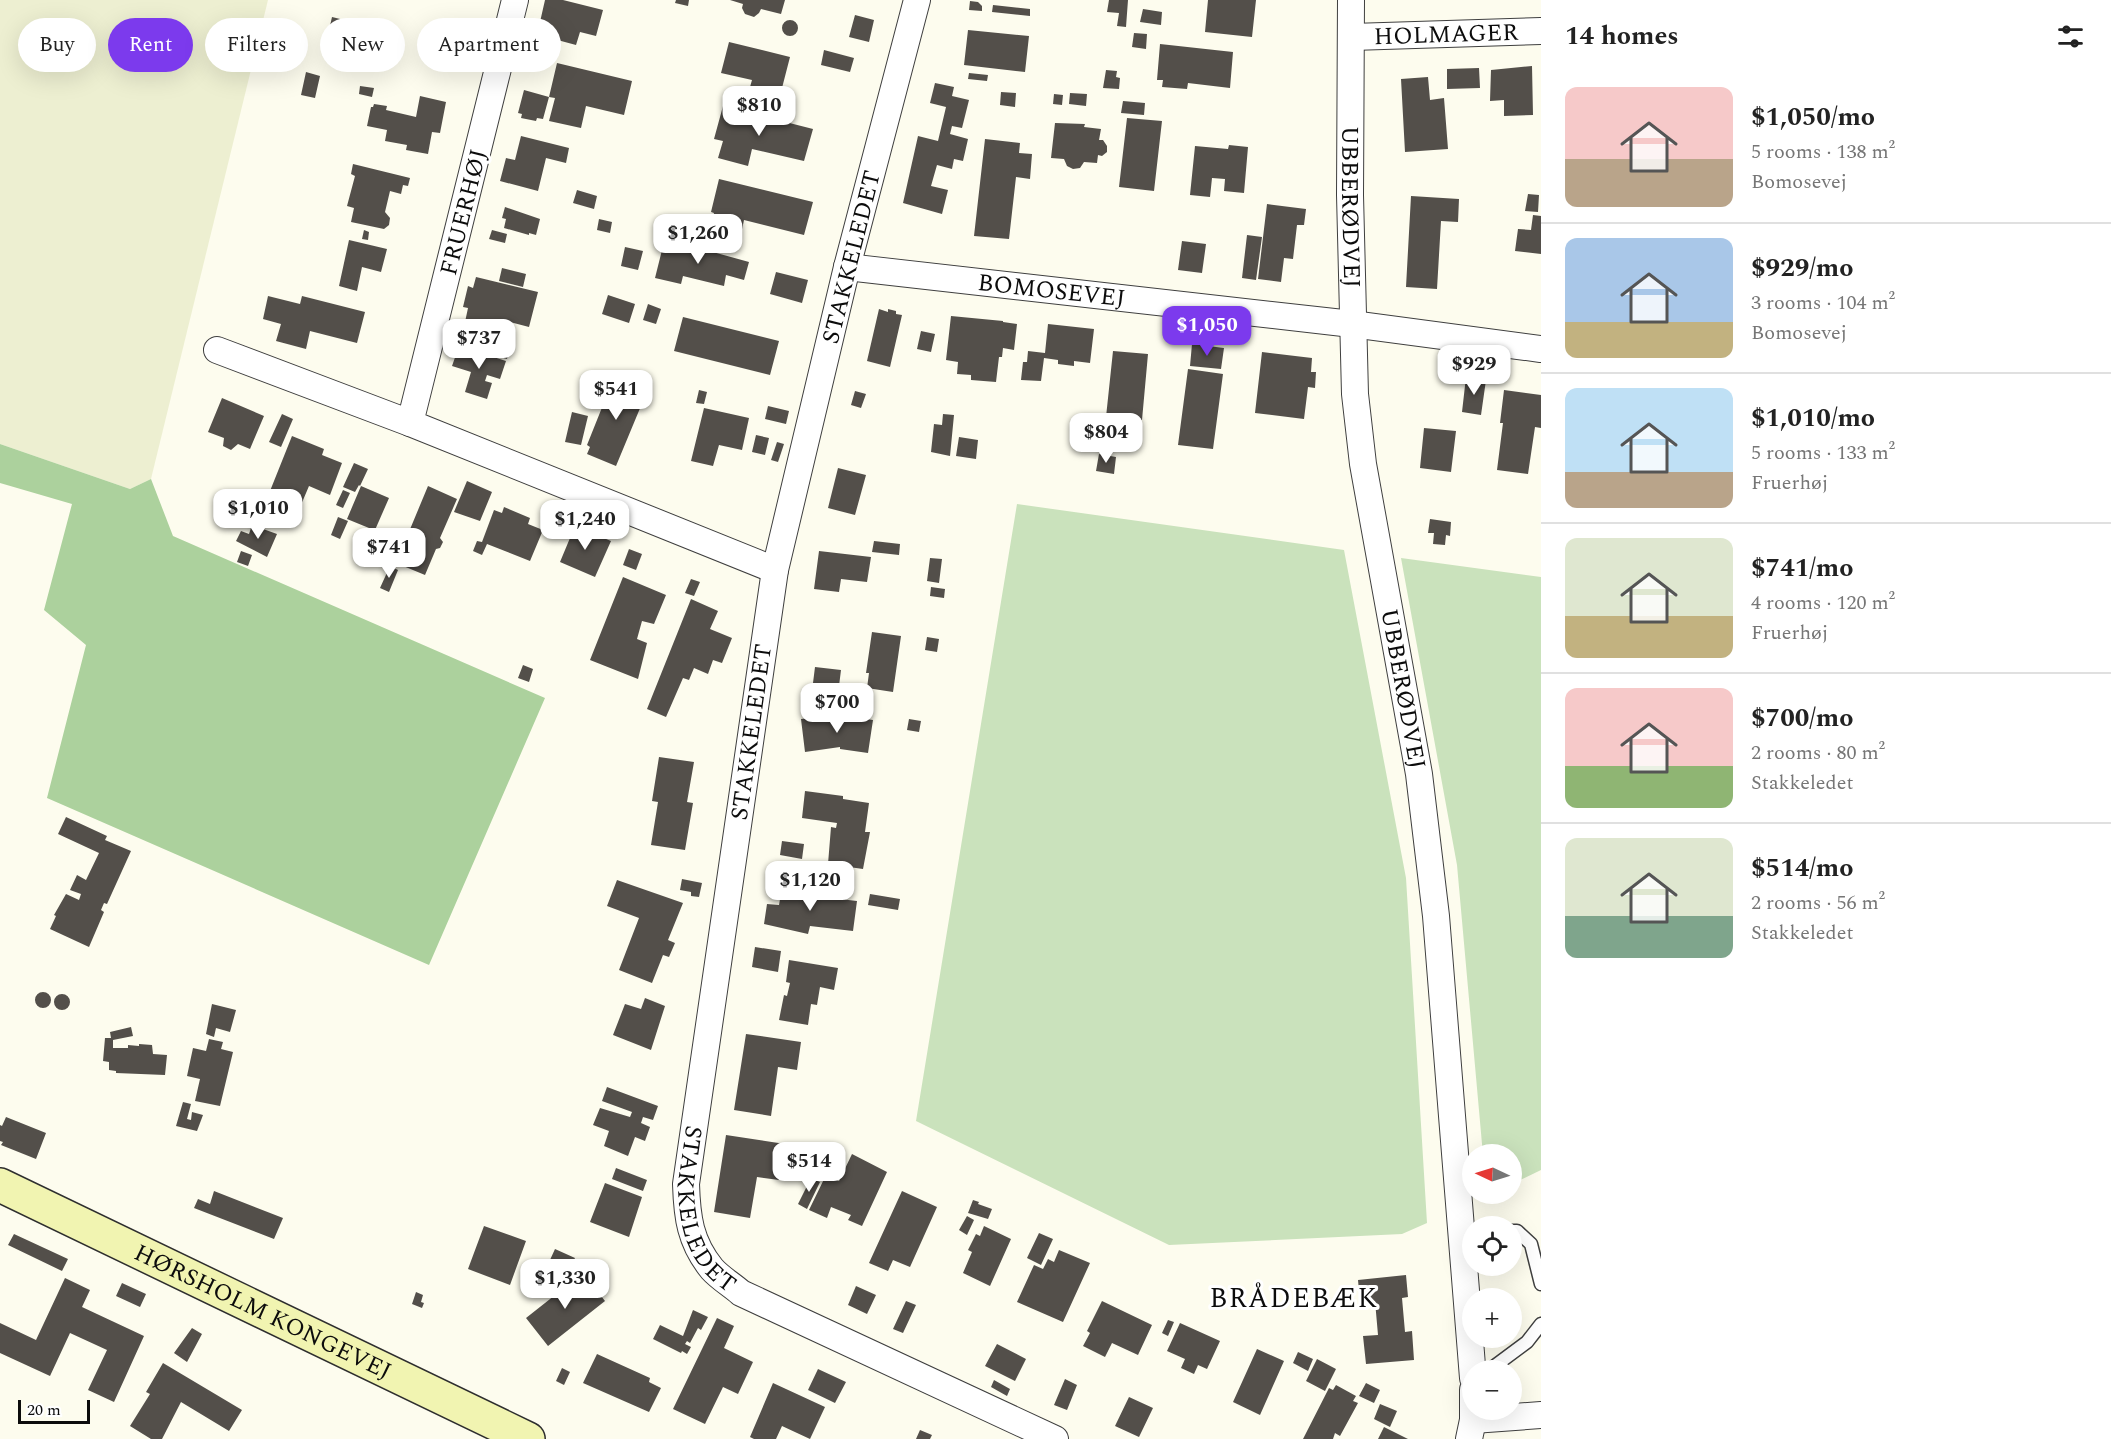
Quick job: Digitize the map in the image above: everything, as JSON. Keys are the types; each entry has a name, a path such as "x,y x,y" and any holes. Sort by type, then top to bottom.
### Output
{"main road":[{"name":"HØRSHOLM KONGEVEJ","path":"0,1185 528,1439"}],"street":[{"name":"FRUERHØJ","path":"410,423 515,0"},
{"name":"STAKKELEDET","path":"917,0 847,267 775,570 686,1184 687,1212 692,1237 712,1269 741,1293 1055,1439"},
{"name":"UBBERØDVEJ","path":"1351,0 1350,195 1355,394 1363,464 1419,774 1435,904 1466,1216"},
{"name":"HOLMAGER","path":"1352,37 1541,31"},
{"name":"BOMOSEVEJ","path":"847,267 1352,324 1541,350"},
{"path":"217,350 410,423 775,570"},
{"name":"UBBERØDVEJ","path":"1469,1276 1472,1360"},
{"path":"1471,1429 1541,1415"}],"lane":[{"path":"1522,1236 1531,1244 1541,1284"},
{"path":"1503,1360 1527,1342 1541,1324"}],"green space":[{"path":"0,0 268,0 264,18 205,18 205,72 250,72 151,479 130,489 0,444"},
{"path":"0,444 130,489 151,479 173,536 545,698 429,965 47,798 86,645 44,610 72,504 0,483"},
{"path":"1017,504 1344,550 1406,878 1427,1223 1402,1234 1169,1245 916,1121"},
{"path":"1401,558 1541,577 1541,1170 1522,1179 1522,1144 1482,1144 1457,865"}],"building":[{"path":"545,0 563,0 603,10 596,36 580,32 576,45 561,41 561,18 541,18"},
{"path":"676,0 689,0 688,6 675,3"},
{"path":"730,0 785,0 781,14 761,9 754,17 745,14 743,4"},
{"path":"1109,0 1128,0 1126,27 1117,26 1119,13 1107,12"},
{"path":"1208,0 1256,0 1252,37 1205,32"},
{"path":"970,1 978,2 982,6 982,11 969,10"},
{"path":"993,5 1030,9 1030,16 992,12"},
{"path":"1143,9 1162,12 1161,25 1140,22"},
{"path":"855,15 874,20 869,42 849,37"},
{"path":"790,20 798,28 790,36 782,28"},
{"path":"968,30 1029,36 1025,72 964,65"},
{"path":"1134,33 1147,34 1146,49 1132,47"},
{"path":"729,42 790,57 782,88 775,86 773,93 750,87 752,80 721,73"},
{"path":"1160,44 1233,52 1230,88 1188,83 1187,89 1162,87 1163,80 1157,80"},
{"path":"824,50 854,58 850,72 821,65"},
{"path":"561,64 632,81 624,115 586,106 581,128 549,121 555,98 549,97 555,72 561,72"},
{"path":"1532,66 1533,115 1504,116 1504,100 1490,101 1491,70"},
{"path":"1479,68 1480,88 1447,89 1447,69"},
{"path":"1106,70 1117,71 1116,77 1120,78 1119,89 1103,88"},
{"path":"306,72 320,76 315,98 301,95"},
{"path":"969,73 988,75 987,81 968,79"},
{"path":"1428,77 1430,100 1444,98 1448,149 1405,152 1401,79"},
{"path":"935,83 954,87 952,96 969,100 962,128 952,126 950,134 968,139 963,161 954,159 952,169 937,165 931,186 948,190 942,214 903,203 918,136 938,141 946,107 930,103"},
{"path":"360,86 374,88 372,97 359,94"},
{"path":"524,90 549,97 543,119 537,118 536,121 521,118 522,114 518,113"},
{"path":"1001,92 1016,93 1015,107 1000,105"},
{"path":"1070,93 1087,94 1086,106 1069,104"},
{"path":"1054,94 1063,95 1062,105 1053,104"},
{"path":"420,96 446,102 440,133 432,132 428,154 406,150 407,145 385,141 387,130 367,126 371,107 374,104 387,106 386,110 416,117"},
{"path":"1123,101 1145,103 1144,115 1121,113"},
{"path":"723,106 813,129 804,161 752,149 748,166 718,158 723,141 714,139"},
{"path":"1127,118 1162,121 1154,191 1119,187"},
{"path":"1055,123 1085,124 1084,127 1101,129 1099,140 1103,140 1107,146 1107,152 1102,156 1098,155 1097,163 1084,162 1080,168 1073,169 1067,166 1064,159 1051,158"},
{"path":"521,136 569,148 566,163 546,158 538,191 500,181 506,158 515,160"},
{"path":"985,139 1020,143 1019,153 1032,154 1030,179 1016,177 1009,239 974,236"},
{"path":"1229,145 1248,147 1244,193 1224,191 1225,179 1212,178 1210,197 1190,195 1195,146 1228,149"},
{"path":"353,164 410,178 408,186 403,185 401,194 390,191 385,212 390,218 389,225 384,229 351,222 354,208 347,206 355,176 351,174"},
{"path":"719,179 813,202 804,235 744,220 741,234 711,226 714,213 711,212"},
{"path":"577,190 597,196 594,209 573,203"},
{"path":"1528,194 1539,195 1538,212 1525,211"},
{"path":"1411,196 1459,199 1458,222 1441,221 1437,289 1406,287"},
{"path":"1267,204 1306,209 1304,225 1297,225 1293,259 1284,258 1281,282 1258,279"},
{"path":"505,207 540,219 536,235 504,228 506,219 502,218"},
{"path":"1533,215 1541,216 1541,254 1515,251 1518,229 1531,230"},
{"path":"599,219 612,222 610,233 597,230"},
{"path":"364,230 369,232 368,240 362,239"},
{"path":"492,230 507,234 505,243 489,239"},
{"path":"1247,235 1262,237 1256,280 1242,278"},
{"path":"349,240 387,249 381,272 362,267 357,291 339,286"},
{"path":"1182,241 1206,244 1202,273 1178,270"},
{"path":"664,242 701,251 702,249 749,262 744,280 726,275 724,286 683,276 681,284 655,278"},
{"path":"625,247 643,251 638,270 621,266"},
{"path":"502,268 526,274 523,287 499,281"},
{"path":"776,272 808,280 802,303 770,294"},
{"path":"476,277 538,292 529,327 498,319 496,330 465,322 468,308 463,307 468,286 473,288"},
{"path":"608,295 635,304 629,323 602,314"},
{"path":"268,296 300,304 302,296 365,312 357,343 310,331 306,349 276,341 281,324 263,319"},
{"path":"648,304 661,309 656,324 643,320"},
{"path":"879,309 888,312 888,309 896,311 896,314 902,315 890,367 867,361"},
{"path":"951,316 1017,324 1014,350 1003,348 1002,357 999,357 996,382 971,380 971,375 957,374 958,362 946,360"},
{"path":"683,317 779,341 770,375 674,351"},
{"path":"1048,324 1094,329 1090,363 1074,361 1074,366 1058,364 1058,360 1044,358 1041,381 1021,380 1023,362 1027,362 1028,351 1045,353"},
{"path":"921,331 935,334 931,352 917,349"},
{"path":"482,335 511,343 507,359 477,351"},
{"path":"1192,344 1224,348 1221,369 1190,366"},
{"path":"459,346 506,361 500,379 487,375 485,381 492,383 487,399 465,392 471,372 452,366"},
{"path":"1113,351 1148,354 1142,420 1106,417"},
{"path":"1262,352 1312,358 1311,372 1316,372 1315,388 1308,387 1304,419 1255,413"},
{"path":"1188,369 1223,374 1213,449 1178,445"},
{"path":"619,377 648,389 616,466 587,454 590,447 587,445 607,395 611,397"},
{"path":"1466,377 1486,380 1481,415 1462,412"},
{"path":"699,390 707,392 704,404 696,403"},
{"path":"1504,390 1541,395 1541,428 1535,427 1528,474 1497,470 1503,423 1500,423"},
{"path":"855,391 866,394 861,408 851,405"},
{"path":"222,398 264,416 250,449 238,444 231,450 223,446 224,438 208,432"},
{"path":"768,406 789,411 786,424 765,419"},
{"path":"704,408 749,418 742,450 719,445 713,466 691,461"},
{"path":"572,412 588,416 581,445 565,442"},
{"path":"282,414 293,419 281,447 269,442"},
{"path":"943,414 954,415 950,456 931,452 934,424 942,425"},
{"path":"1424,428 1456,431 1451,472 1420,468"},
{"path":"756,435 769,438 765,455 752,452"},
{"path":"292,436 324,449 322,455 342,463 330,495 309,486 295,519 264,506"},
{"path":"959,437 978,440 976,459 956,456"},
{"path":"777,442 784,444 778,462 771,460"},
{"path":"1099,454 1116,457 1114,474 1096,471"},
{"path":"354,463 368,469 355,492 343,487"},
{"path":"838,468 866,475 855,515 828,508"},
{"path":"467,481 492,492 480,521 454,512"},
{"path":"361,486 389,498 375,530 385,534 375,557 360,550 369,528 347,519"},
{"path":"428,486 457,499 440,538 443,542 440,548 436,549 425,575 396,563"},
{"path":"343,490 350,493 343,508 336,505"},
{"path":"504,507 530,518 528,524 543,530 530,561 487,544 482,555 473,551 477,541 482,542 494,510 502,513"},
{"path":"338,517 348,521 340,539 331,535"},
{"path":"1430,519 1451,522 1450,536 1446,535 1445,545 1433,544 1434,533 1428,533"},
{"path":"252,525 277,534 267,557 236,541 241,531 249,534"},
{"path":"575,526 611,541 595,577 560,562"},
{"path":"874,541 900,544 899,555 872,552"},
{"path":"629,549 642,554 636,570 623,565"},
{"path":"241,551 252,555 248,566 237,562"},
{"path":"819,551 871,557 867,582 841,579 839,592 814,589"},
{"path":"930,558 942,559 939,583 927,581"},
{"path":"390,566 398,570 389,592 380,588"},
{"path":"623,577 666,595 654,624 642,621 637,639 647,643 638,679 590,660"},
{"path":"691,579 700,582 694,596 685,593"},
{"path":"931,587 945,589 944,598 930,596"},
{"path":"691,599 718,611 710,629 732,638 722,663 713,660 708,674 694,668 689,680 683,678 666,717 647,709"},
{"path":"872,632 901,636 893,692 867,688 869,673 866,673"},
{"path":"927,637 939,639 937,652 925,650"},
{"path":"523,665 533,669 529,682 518,678"},
{"path":"815,667 841,670 838,694 812,691"},
{"path":"831,716 831,718 845,718 845,716 873,720 868,753 840,749 840,747 805,752 801,719"},
{"path":"909,719 921,721 919,732 907,730"},
{"path":"659,757 694,762 687,802 693,803 685,850 651,845 658,802 652,801"},
{"path":"805,791 843,796 843,799 869,803 865,832 870,832 863,869 828,864 831,827 836,828 837,823 802,818"},
{"path":"66,817 107,836 105,840 131,851 107,904 104,903 101,910 104,912 89,947 50,929 56,916 54,915 66,894 79,900 81,894 70,890 77,875 86,880 99,853 58,834"},
{"path":"782,841 804,844 802,859 780,855"},
{"path":"682,879 702,883 699,897 691,896 691,892 680,890"},
{"path":"617,880 683,903 668,940 675,943 669,957 663,955 652,983 619,970 639,918 607,906"},
{"path":"789,886 815,890 814,896 857,901 853,931 810,926 808,934 764,924 767,904 779,905 782,888 789,888"},
{"path":"870,894 900,899 898,910 868,905"},
{"path":"755,947 781,951 778,972 752,967"},
{"path":"789,960 838,968 834,990 820,987 817,1005 811,1004 808,1025 779,1020 784,995 787,996 790,983 786,982"},
{"path":"43,992 51,1000 43,1008 35,1000"},
{"path":"62,994 68,996 70,1002 68,1008 62,1010 56,1008 54,1002 56,996"},
{"path":"645,998 665,1006 651,1050 613,1035 625,1004 641,1009"},
{"path":"212,1004 236,1010 230,1032 216,1028 214,1037 206,1034"},
{"path":"131,1027 133,1036 113,1040 113,1048 128,1048 128,1045 139,1046 139,1044 152,1045 153,1054 167,1055 165,1075 116,1073 116,1071 109,1070 109,1062 103,1061 105,1038 111,1038 110,1032"},
{"path":"746,1034 801,1042 797,1070 778,1067 771,1116 734,1110"},
{"path":"209,1039 223,1042 221,1049 233,1052 220,1106 195,1101 200,1079 187,1076 193,1048 206,1051"},
{"path":"607,1087 658,1106 653,1120 643,1117 641,1123 650,1127 645,1141 635,1137 628,1156 604,1146 609,1131 593,1125 600,1108 630,1117 632,1112 602,1101"},
{"path":"183,1102 191,1104 187,1119 191,1120 192,1112 203,1115 197,1131 176,1126"},
{"path":"6,1117 46,1133 36,1159 1,1145 3,1142 0,1141 0,1125 2,1126"},
{"path":"726,1135 785,1144 779,1180 757,1177 750,1218 714,1212"},
{"path":"852,1154 887,1172 862,1226 848,1220 851,1215 831,1207 827,1218 809,1210 826,1175 839,1181"},
{"path":"616,1168 647,1180 643,1191 612,1179"},
{"path":"811,1178 820,1182 807,1209 798,1204"},
{"path":"605,1183 642,1197 629,1237 590,1222"},
{"path":"214,1191 283,1218 274,1239 194,1208 198,1199 210,1204"},
{"path":"902,1191 937,1207 910,1267 893,1260 888,1271 869,1263"},
{"path":"973,1200 992,1209 988,1219 968,1213"},
{"path":"967,1216 974,1220 967,1235 959,1230"},
{"path":"484,1226 526,1241 510,1285 468,1269"},
{"path":"984,1226 1011,1239 990,1286 963,1273 972,1252 968,1250 976,1234 980,1236"},
{"path":"1039,1233 1053,1239 1041,1265 1027,1258"},
{"path":"14,1234 68,1259 62,1271 8,1245"},
{"path":"555,1249 575,1258 569,1270 560,1265 550,1288 539,1284"},
{"path":"1059,1250 1090,1263 1063,1322 1017,1302 1034,1265 1043,1269 1048,1259 1054,1262"},
{"path":"583,1273 605,1301 548,1346 526,1318"},
{"path":"1406,1275 1408,1297 1402,1298 1405,1332 1412,1331 1414,1360 1366,1364 1363,1336 1378,1335 1375,1301 1360,1302 1358,1280"},
{"path":"65,1278 90,1290 82,1307 144,1336 114,1402 88,1390 107,1350 70,1333 50,1376 0,1353 0,1323 36,1340"},
{"path":"122,1283 146,1294 140,1307 116,1296"},
{"path":"856,1286 876,1295 867,1314 848,1305"},
{"path":"416,1292 423,1295 422,1308 412,1304"},
{"path":"906,1301 916,1305 903,1333 893,1329"},
{"path":"1102,1301 1152,1325 1138,1355 1112,1343 1105,1357 1083,1346 1090,1333 1087,1331"},
{"path":"693,1310 708,1317 701,1330 698,1328 690,1343 687,1341 685,1344 691,1347 687,1354 653,1339 660,1325 683,1336"},
{"path":"717,1318 734,1326 724,1348 753,1362 738,1394 723,1387 705,1424 673,1409"},
{"path":"1168,1320 1174,1322 1168,1336 1162,1333"},
{"path":"1180,1323 1220,1341 1207,1369 1198,1365 1194,1374 1181,1368 1185,1359 1167,1351"},
{"path":"192,1328 202,1334 187,1362 174,1353"},
{"path":"997,1344 1026,1359 1015,1381 985,1366"},
{"path":"1257,1349 1284,1361 1260,1415 1233,1402"},
{"path":"1298,1352 1313,1359 1308,1371 1293,1363"},
{"path":"597,1354 650,1378 649,1382 661,1388 649,1412 583,1383"},
{"path":"1317,1359 1336,1369 1325,1391 1306,1381"},
{"path":"163,1363 242,1410 229,1431 181,1402 162,1439 151,1439 130,1426 150,1394 146,1392"},
{"path":"562,1368 570,1372 564,1385 556,1381"},
{"path":"818,1369 846,1382 835,1403 808,1390"},
{"path":"1065,1379 1077,1385 1067,1410 1054,1405"},
{"path":"994,1380 1010,1389 1007,1396 991,1387"},
{"path":"773,1383 825,1407 810,1439 782,1426 776,1439 750,1437"},
{"path":"1366,1383 1380,1390 1374,1403 1359,1396"},
{"path":"1336,1385 1356,1396 1353,1401 1358,1403 1340,1436 1335,1433 1333,1439 1303,1439 1329,1388 1333,1390"},
{"path":"1129,1397 1153,1408 1139,1437 1115,1426"},
{"path":"1380,1404 1397,1411 1390,1427 1374,1419"},
{"path":"1384,1427 1408,1439 1378,1439"},
{"path":"920,1430 932,1435 930,1439 916,1439"}],"district":[{"name":"BRÅDEBÆK","path":"1294,1298"}]}
